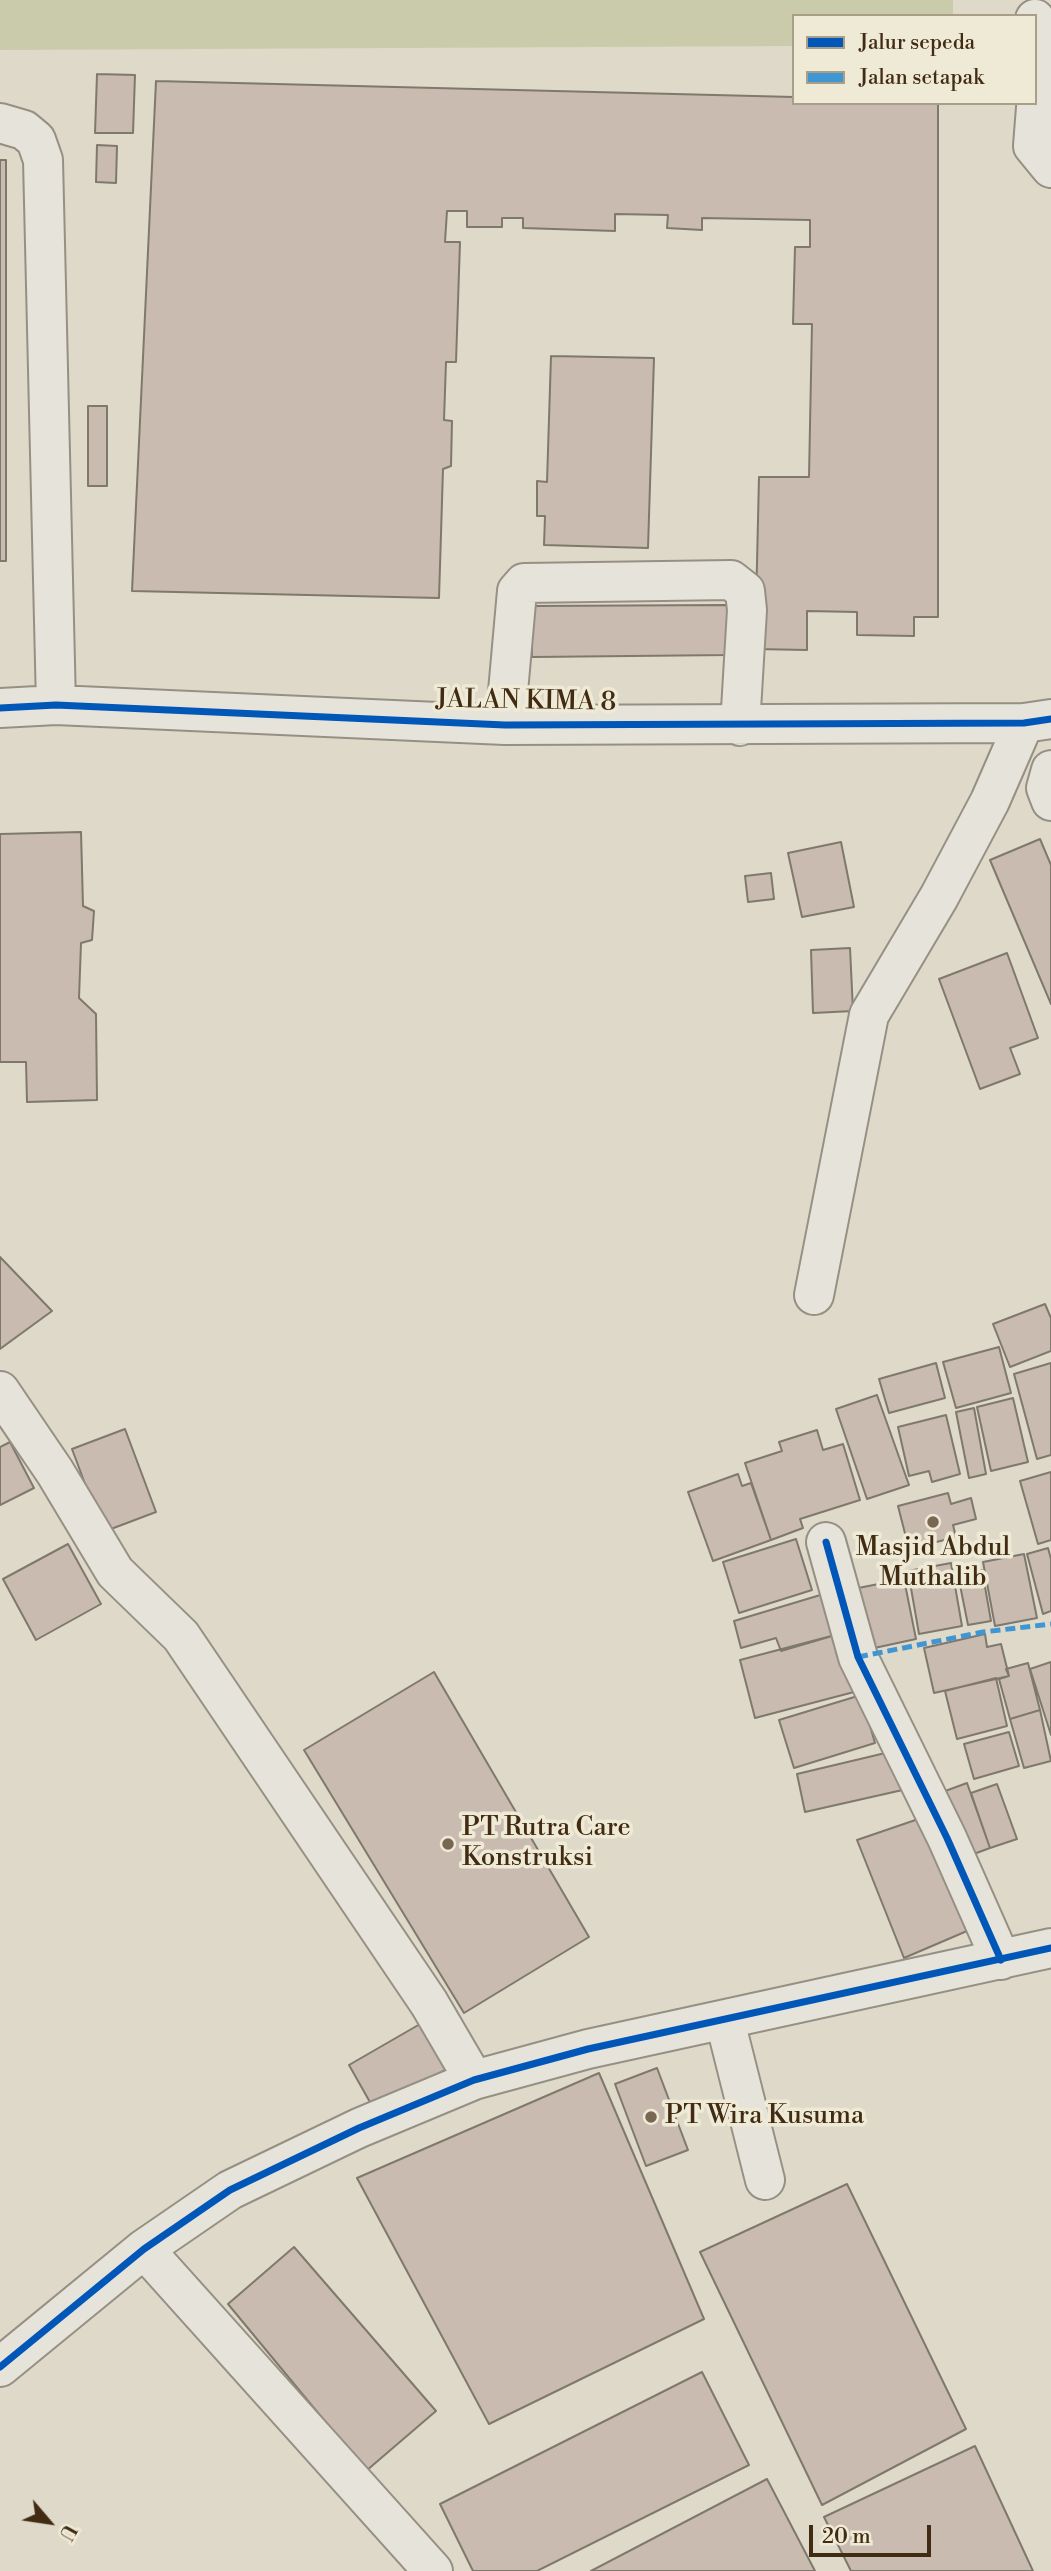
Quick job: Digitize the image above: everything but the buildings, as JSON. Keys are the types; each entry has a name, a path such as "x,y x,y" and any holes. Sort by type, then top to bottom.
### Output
{"street":[{"path":"1037,30 1045,82 1033,146 1051,168"},
{"path":"0,123 24,130 36,140 44,160 56,705"},
{"path":"505,725 517,591 524,583 731,580 746,592 740,726"},
{"name":"JALAN KIMA 8","path":"0,708 56,705 505,725 740,726 1038,721"},
{"path":"814,1295 869,1014 939,897 990,801 1038,721"},
{"path":"1051,770 1046,788 1051,801"},
{"path":"0,1391 55,1472 115,1573 189,1648 429,2003 474,2080"},
{"path":"826,1542 858,1657 941,1826 1001,1960"},
{"path":"0,2367 144,2249 230,2190 359,2128 474,2080 588,2049 1051,1948"},
{"path":"725,2021 765,2180"},
{"path":"144,2249 433,2571"}],"green space":[{"path":"0,0 953,0 953,14 792,14 792,46 0,50"}],"marked path":[{"path":"858,1657 983,1632 1051,1624"}],"cycle path":[{"path":"0,708 56,705 505,725 1024,723 1051,719"},
{"path":"826,1542 858,1657 947,1838 1001,1960"},
{"path":"0,2367 144,2249 230,2190 359,2128 474,2080 588,2049 1051,1948"}],"place":[{"name":"Masjid Abdul Muthalib","path":"933,1522"},
{"name":"PT Rutra Care Konstruksi","path":"448,1844"},
{"name":"PT Wira Kusuma","path":"651,2117"}]}
